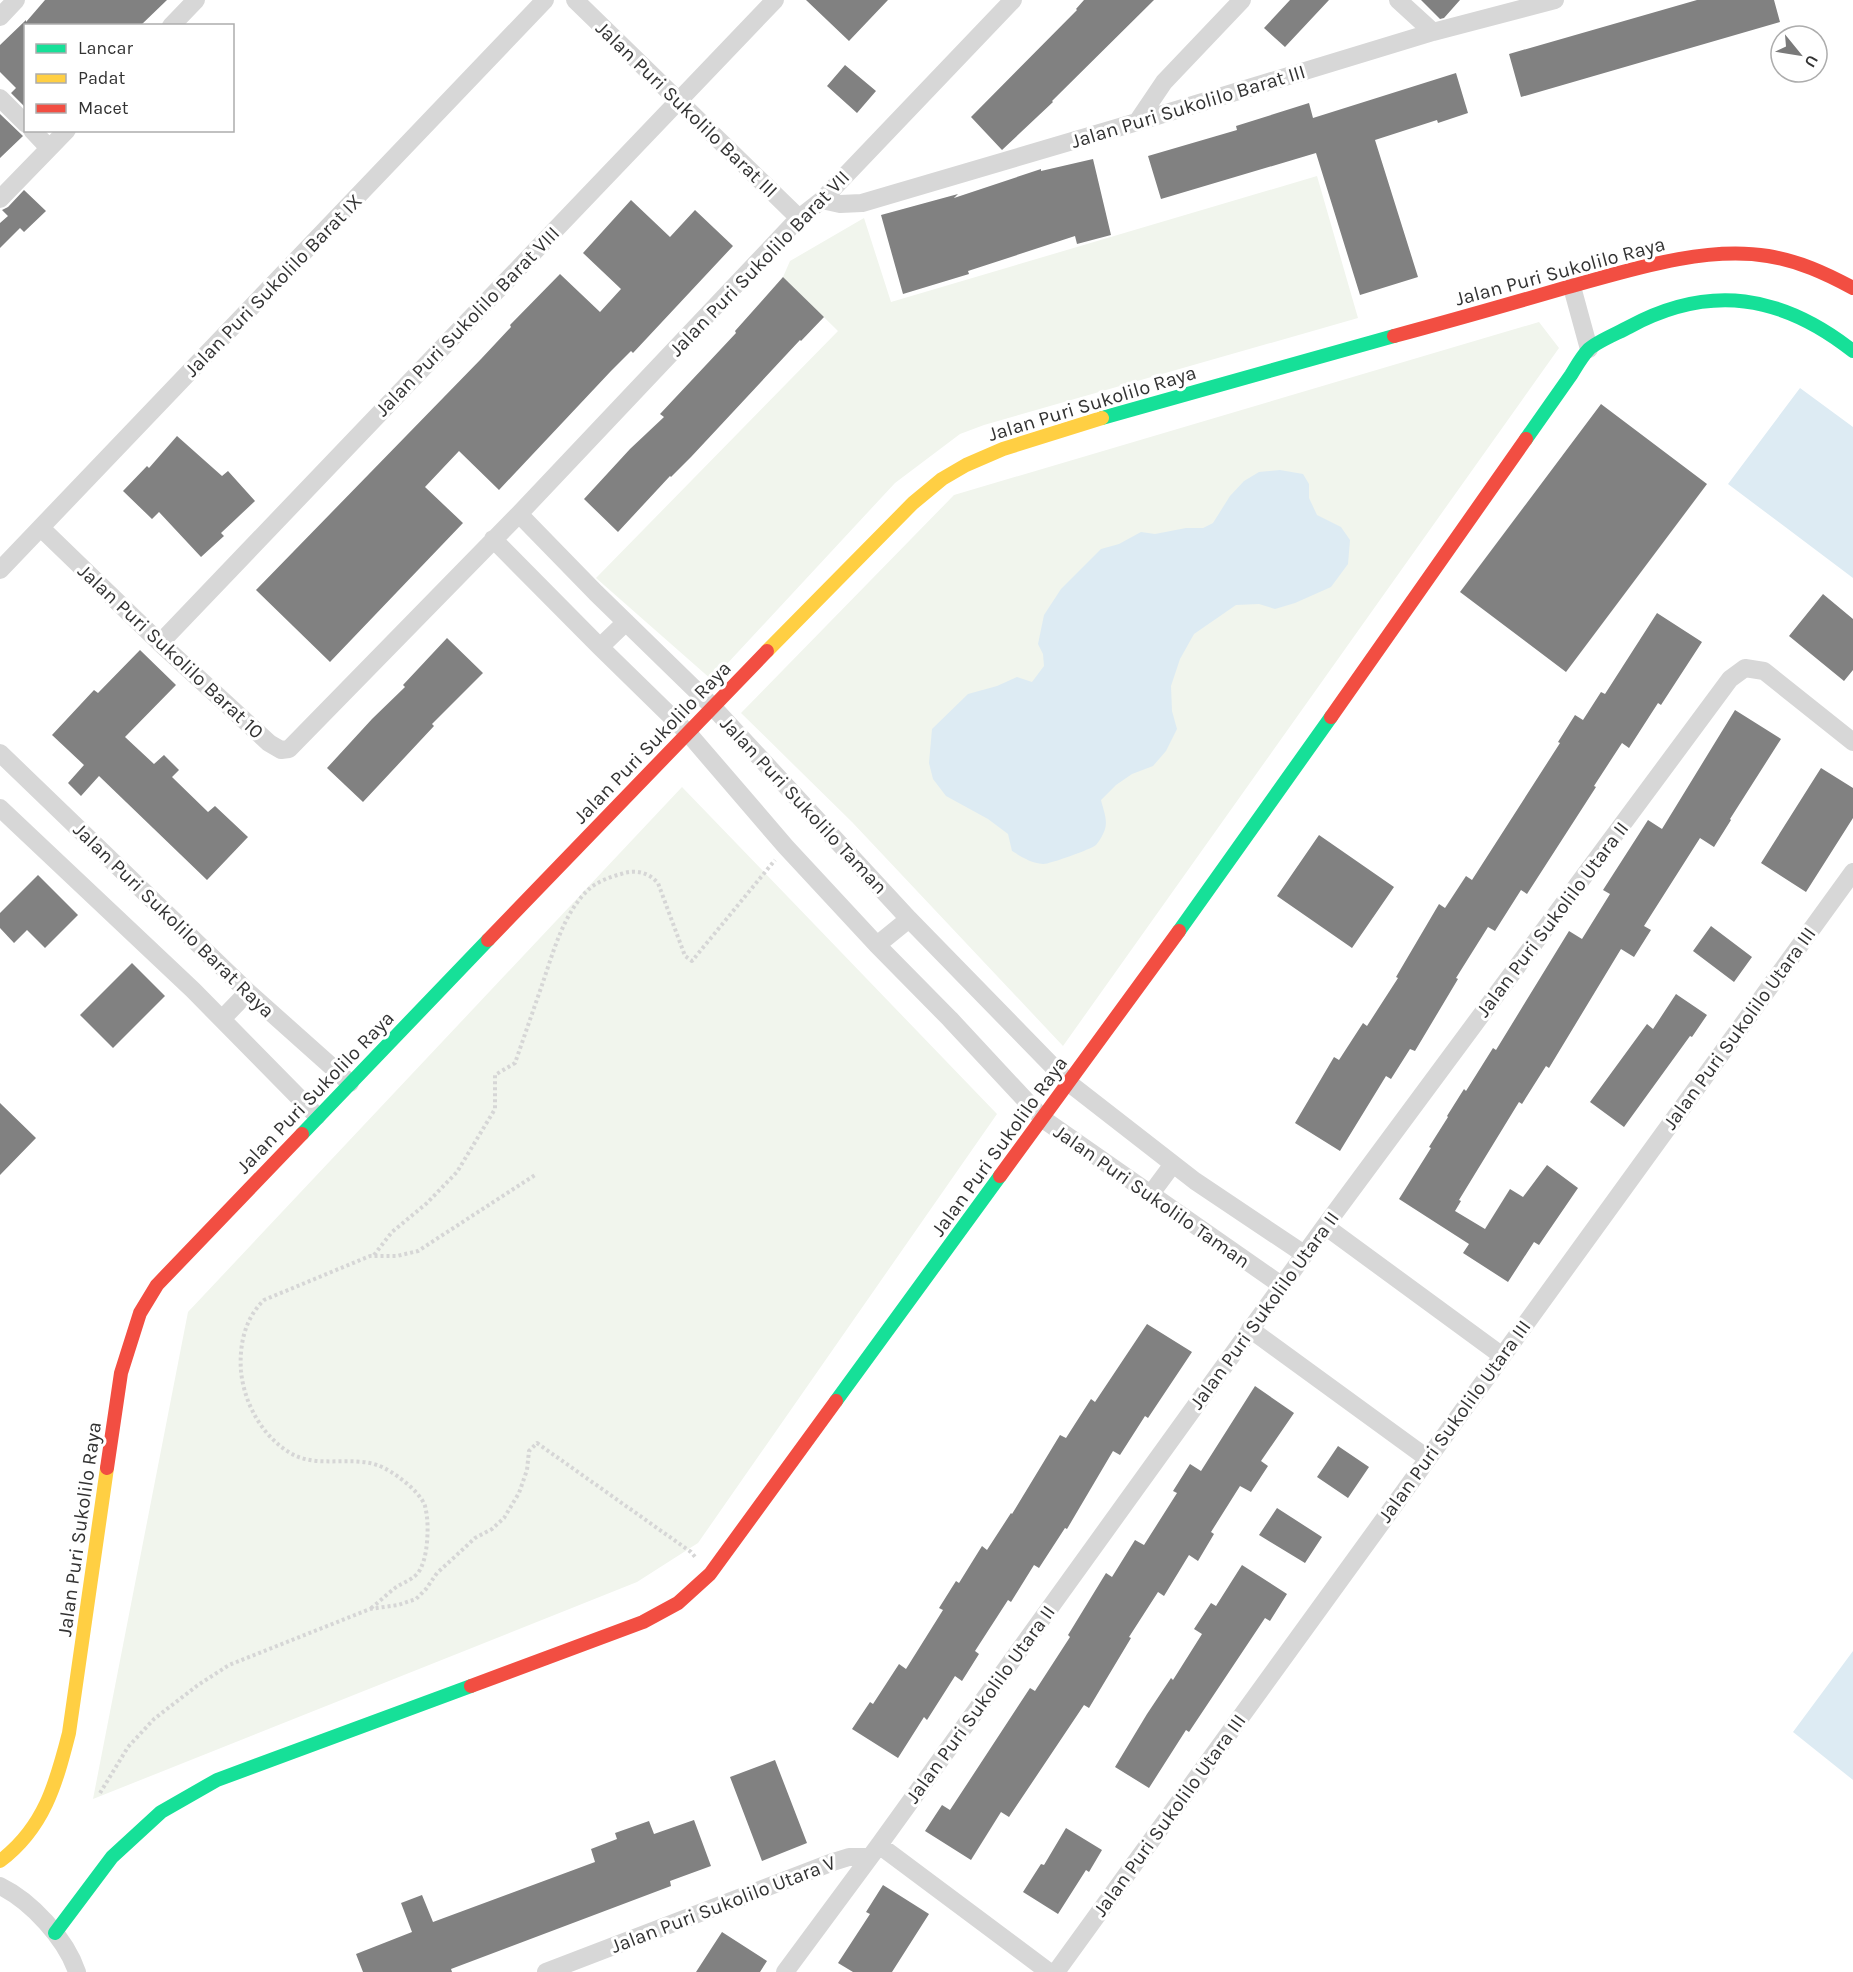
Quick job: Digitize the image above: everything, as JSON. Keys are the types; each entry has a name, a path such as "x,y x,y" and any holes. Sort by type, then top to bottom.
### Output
{"street":[{"path":"0,16 16,0"},
{"path":"173,24 196,0"},
{"name":"Jalan Puri Sukolilo Barat IX","path":"0,570 545,0"},
{"name":"Jalan Puri Sukolilo Barat III","path":"575,0 799,218"},
{"name":"Jalan Puri Sukolilo Barat VIII","path":"160,643 775,0"},
{"name":"Jalan Puri Sukolilo Barat VII","path":"506,527 799,218 822,200 1013,0"},
{"path":"1137,122 1164,82 1242,0"},
{"path":"1398,0 1432,32"},
{"name":"Jalan Puri Sukolilo Barat III","path":"822,200 840,204 862,203 1432,32 1555,0"},
{"path":"0,98 24,122"},
{"path":"34,132 49,148"},
{"path":"0,199 65,132"},
{"name":"Jalan Puri Sukolilo Raya","path":"0,1861 13,1853 33,1830 56,1785 69,1733 121,1373 140,1313 157,1285 712,706 913,503 941,480 969,463 1043,435 1572,287 1679,260 1730,253 1763,254 1819,269 1853,288"},
{"path":"1572,287 1589,349"},
{"name":"Jalan Puri Sukolilo Raya","path":"55,1933 112,1857 161,1812 217,1780 643,1622 678,1603 710,1574 1230,861 1589,349 1662,311 1692,304 1724,301 1755,302 1781,308 1812,323 1842,341 1853,351"},
{"name":"Jalan Puri Sukolilo Barat 10","path":"41,528 160,643 269,743 275,748 285,750 293,746 506,527"},
{"name":"Jalan Puri Sukolilo Taman","path":"506,527 626,622 712,706 909,919 1069,1083 1195,1181 1304,1254"},
{"name":"Jalan Puri Sukolilo Taman","path":"506,527 600,647 688,733 786,847 1043,1119 1281,1285"},
{"path":"600,647 626,622"},
{"name":"Jalan Puri Sukolilo Utara II","path":"785,1972 1324,1226 1730,679 1745,668 1764,671 1853,742"},
{"name":"Jalan Puri Sukolilo Barat Raya","path":"0,753 248,992 350,1083"},
{"name":"Jalan Puri Sukolilo Barat Raya","path":"0,808 222,1019 317,1116"},
{"name":"Jalan Puri Sukolilo Utara III","path":"1056,1972 1853,872"},
{"path":"877,945 909,919"},
{"path":"222,1019 248,992"},
{"path":"1150,1195 1173,1164"},
{"path":"1324,1226 1501,1355"},
{"path":"1250,1329 1427,1458"},
{"path":"874,1851 1049,1972"},
{"name":"Jalan Puri Sukolilo Utara V","path":"551,1971 832,1862 874,1851"},
{"path":"0,1886 33,1909 55,1933 77,1972"}],"path":[{"path":"373,1256 392,1232 427,1203 457,1172 479,1138 495,1109 495,1075 515,1063 568,916 588,889 625,872 641,872 652,876 658,883 685,956 692,961 786,847"},
{"path":"370,1609 398,1586 410,1581 420,1570 425,1557 429,1529 424,1504 411,1488 390,1471 375,1464 306,1459 291,1453 268,1434 252,1412 242,1385 240,1358 244,1332 252,1311 264,1300 373,1256 397,1256 418,1251 535,1175"},
{"path":"100,1793 128,1746 154,1719 198,1685 229,1665 370,1609 398,1605 416,1599 437,1573 475,1538 492,1529 504,1518 519,1493 527,1470 529,1451 537,1443 690,1552 710,1574"}],"shaded area":[{"path":"1317,176 1358,318 984,425 960,434 895,483 712,680 596,578 838,331 783,277 790,261 864,218 891,302"},
{"path":"1539,322 1559,348 1063,1046 852,822 741,713 954,495"},
{"path":"1800,388 1853,427 1853,578 1728,484"},
{"path":"1280,470 1303,474 1309,484 1309,498 1317,515 1341,527 1350,540 1348,564 1331,587 1275,609 1259,604 1236,605 1194,634 1180,659 1171,686 1172,711 1177,729 1166,751 1153,766 1132,774 1116,785 1101,800 1106,826 1096,845 1052,862 1043,864 1034,862 1012,851 1008,834 988,819 946,796 933,779 929,763 932,729 968,694 997,686 1017,677 1032,682 1044,666 1043,654 1038,644 1044,615 1061,589 1101,549 1119,544 1141,532 1155,534 1186,528 1203,528 1213,523 1230,496 1244,481 1259,472"},
{"path":"682,787 997,1114 698,1543 637,1582 93,1799 188,1312"},
{"path":"1853,1651 1853,1780 1793,1732"}],"building":[{"path":"45,0 167,0 142,24 24,24 24,106 11,93 16,88 0,72 0,45 26,20 26,22"},
{"path":"806,0 888,0 849,41"},
{"path":"1084,0 1154,0 1002,150 971,117 1077,10"},
{"path":"1290,0 1329,0 1285,47 1264,28"},
{"path":"1421,0 1460,0 1444,18 1440,19"},
{"path":"1697,0 1774,0 1780,22 1521,97 1509,54"},
{"path":"845,65 876,91 857,113 827,86"},
{"path":"1456,73 1468,113 1438,123 1437,120 1375,140 1418,277 1360,295 1316,153 1161,199 1148,156 1237,130 1236,126 1309,103 1313,118"},
{"path":"0,114 23,136 0,158"},
{"path":"1093,159 1111,235 1077,244 1075,236 968,271 969,274 903,294 881,215 958,194 954,198 1041,169 1041,171"},
{"path":"24,190 46,211 24,232 20,228 0,248 0,223 8,216 2,210 8,207"},
{"path":"631,200 670,237 695,210 733,246 633,353 631,351 611,371 499,490 459,451 425,487 463,523 330,662 256,590 481,359 511,327 510,325 560,274 600,312 621,289 583,253"},
{"path":"783,277 824,317 618,532 584,499 630,449 664,417 660,414 736,333 735,331"},
{"path":"1601,404 1707,484 1566,672 1460,592"},
{"path":"177,436 222,476 228,471 255,501 221,533 224,536 201,557 159,512 152,519 123,491 147,466 149,468"},
{"path":"1823,594 1853,619 1853,670 1844,681 1789,636"},
{"path":"1657,613 1702,642 1661,705 1658,703 1629,748 1622,743 1527,894 1521,890 1495,931 1488,927 1415,1051 1410,1049 1391,1079 1386,1076 1340,1151 1295,1123 1334,1057 1339,1060 1363,1023 1367,1026 1398,978 1396,977 1439,904 1445,908 1466,876 1472,880 1560,743 1558,742 1575,715 1583,720 1601,692 1605,694"},
{"path":"447,638 483,673 432,724 434,726 363,802 327,768 405,687 403,685"},
{"path":"140,650 176,685 125,737 154,764 164,755 179,770 172,777 208,812 215,806 248,837 207,880 99,776 81,796 68,783 84,765 52,735 94,690 98,693"},
{"path":"1735,710 1781,739 1714,847 1700,838 1644,926 1651,930 1634,957 1621,949 1549,1068 1546,1066 1522,1104 1519,1102 1459,1200 1461,1201 1455,1211 1485,1229 1510,1189 1523,1197 1547,1165 1578,1188 1539,1245 1534,1242 1508,1282 1463,1253 1469,1244 1399,1199 1464,1089 1466,1091 1493,1048 1496,1050 1569,931 1582,939 1610,894 1603,890 1648,820 1662,829"},
{"path":"1821,768 1853,788 1853,818 1806,892 1761,863"},
{"path":"1319,835 1394,887 1352,948 1277,896"},
{"path":"38,875 78,915 45,948 27,930 14,943 0,928 0,913"},
{"path":"1711,926 1752,957 1734,982 1693,951"},
{"path":"132,963 165,996 113,1048 80,1015"},
{"path":"1676,994 1707,1015 1624,1127 1590,1102 1647,1024 1653,1029"},
{"path":"0,1103 36,1138 0,1175"},
{"path":"1147,1324 1192,1352 1148,1418 1145,1416 1120,1455 1113,1451 1067,1529 1065,1528 1039,1568 1034,1565 1011,1602 1008,1600 975,1651 979,1654 962,1681 955,1676 927,1720 924,1717 898,1758 852,1729 870,1702 873,1704 899,1664 906,1669 943,1610 939,1608 956,1581 959,1583 982,1546 987,1550 1012,1514 1060,1435 1066,1438 1091,1399 1095,1402"},
{"path":"1255,1386 1294,1413 1261,1461 1268,1466 1251,1492 1240,1486 1211,1532 1214,1534 1198,1561 1189,1555 1164,1596 1158,1592 1129,1637 1131,1638 1089,1708 1084,1705 1009,1817 1001,1812 971,1860 925,1831 942,1805 950,1810 1030,1688 1035,1691 1070,1637 1068,1635 1106,1573 1112,1577 1135,1540 1144,1545 1177,1493 1173,1491 1190,1464 1201,1471"},
{"path":"1338,1446 1369,1467 1348,1498 1317,1477"},
{"path":"1277,1508 1322,1537 1305,1563 1259,1535"},
{"path":"1242,1565 1287,1594 1270,1621 1265,1618 1189,1732 1186,1730 1149,1788 1115,1767 1147,1714 1171,1678 1173,1680 1202,1634 1194,1629 1211,1603 1216,1606"},
{"path":"775,1760 807,1843 762,1861 730,1777"},
{"path":"694,1820 711,1866 670,1881 671,1886 451,1969 452,1972 363,1972 356,1954 412,1932 401,1903 422,1895 433,1922 595,1862 591,1849 617,1839 615,1833 649,1821 654,1834"},
{"path":"1066,1828 1102,1850 1089,1872 1086,1870 1058,1914 1023,1892 1041,1864 1044,1865"},
{"path":"883,1885 929,1914 892,1972 853,1972 838,1963 870,1914 866,1912"},
{"path":"722,1932 767,1961 760,1972 696,1972"}],"traffic: fast":[{"path":"1526,439 1589,349 1608,337 1659,313 1688,304 1717,300 1772,307 1799,317 1853,351"},
{"path":"1102,418 1394,336"},
{"path":"1179,931 1331,717"},
{"path":"302,1134 488,940"},
{"path":"836,1401 1000,1176"},
{"path":"55,1933 112,1857 161,1812 217,1780 471,1686"}],"traffic: slow":[{"path":"767,651 913,503 942,479 966,465 1003,449 1102,418"},
{"path":"0,1861 28,1834 38,1819 53,1787 64,1752 69,1733 107,1468"}],"traffic: jam":[{"path":"1394,336 1637,268 1717,254 1779,258 1812,268 1853,288"},
{"path":"1331,717 1526,439"},
{"path":"488,940 767,651"},
{"path":"1000,1176 1179,931"},
{"path":"107,1468 121,1373 140,1313 157,1285 302,1134"},
{"path":"471,1686 643,1622 678,1603 710,1574 836,1401"}]}
